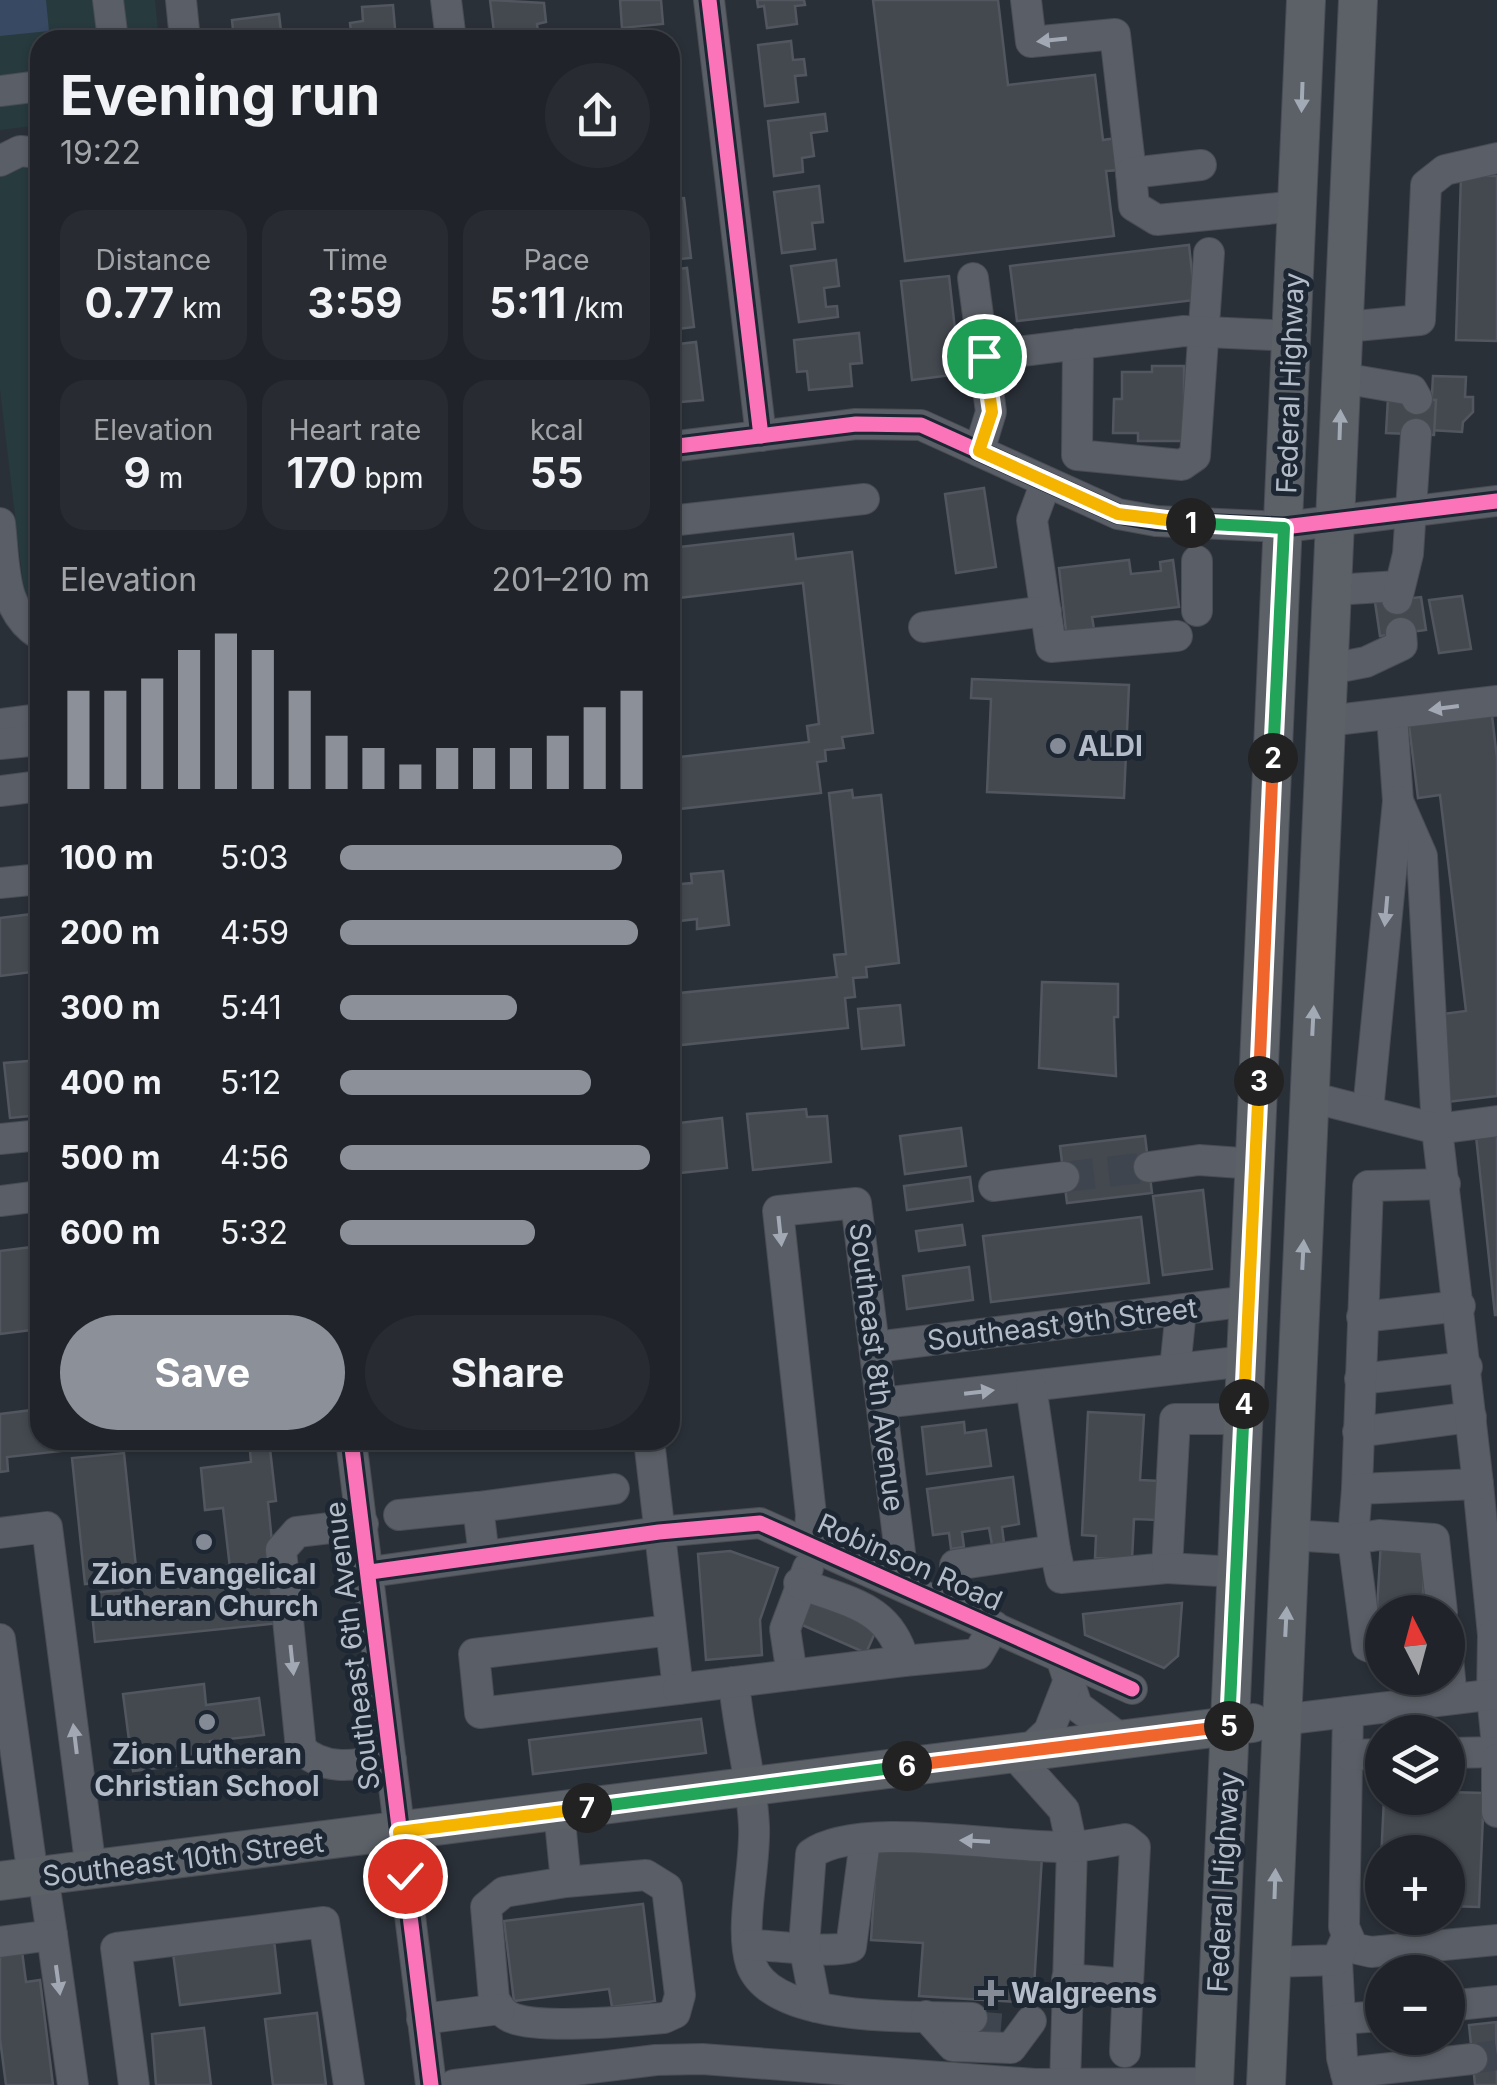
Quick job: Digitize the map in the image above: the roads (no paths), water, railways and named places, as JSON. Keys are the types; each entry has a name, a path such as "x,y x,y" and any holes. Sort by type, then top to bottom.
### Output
{"main road":[{"name":"Federal Highway","path":"1215,2084 1306,0"},
{"name":"Federal Highway","path":"1266,2085 1358,0"},
{"path":"1269,863 1284,882 1282,1046 1288,1070 1310,1096"},
{"path":"1259,1091 1276,1102 1287,1122 1306,1188"},
{"name":"Southeast 10th Street","path":"25,1878 1281,1720"}],"street":[{"path":"108,0 112,30"},
{"path":"180,0 184,30"},
{"path":"446,0 450,30"},
{"path":"708,0 761,436"},
{"path":"1026,0 1031,42 1115,34 1134,206 1157,220 1298,206"},
{"path":"0,91 30,87"},
{"path":"0,161 20,151 30,152"},
{"path":"1344,327 1420,320 1426,185 1445,170 1497,158"},
{"path":"1131,173 1201,165"},
{"path":"1078,455 1182,465 1195,456 1210,253"},
{"path":"973,278 992,412 979,451"},
{"path":"984,356 1204,332 1292,336"},
{"path":"1078,344 1078,455 1032,520 1051,647 1177,636"},
{"path":"1342,378 1398,385 1412,390 1417,399"},
{"path":"680,445 894,423 921,425 1118,514 1156,521 1284,528 1497,501"},
{"path":"1333,590 1398,593 1408,554 1416,434"},
{"path":"680,519 864,499"},
{"path":"0,523 10,602 19,620 30,628"},
{"path":"1197,562 1197,611"},
{"path":"924,627 1046,611"},
{"path":"1330,668 1388,654 1402,646 1401,633"},
{"path":"1327,721 1497,701"},
{"path":"1368,1110 1398,800 1392,716"},
{"path":"0,724 30,720"},
{"path":"0,744 30,741"},
{"path":"0,791 30,787"},
{"path":"1398,800 1422,856 1438,1129 1478,1484 1493,1581 1497,1749 1465,1751"},
{"path":"0,884 30,880"},
{"path":"1310,1096 1438,1129 1497,1121"},
{"path":"0,1139 30,1135"},
{"path":"1149,1167 1199,1160 1255,1164"},
{"path":"994,1186 1064,1177"},
{"path":"1365,1637 1354,1539 1368,1186 1445,1184"},
{"path":"0,1201 30,1197"},
{"name":"Southeast 8th Avenue","path":"815,1546 778,1211 856,1203 904,1584"},
{"name":"Southeast 9th Street","path":"875,1347 1249,1301"},
{"path":"1362,1317 1460,1306"},
{"path":"1175,1369 1180,1310"},
{"name":"Southeast 9th Street","path":"882,1403 1246,1361"},
{"path":"1360,1379 1467,1367"},
{"path":"1031,1386 1061,1578 1166,1568 1236,1572"},
{"path":"1358,1432 1471,1417"},
{"path":"1166,1568 1175,1419 1243,1419"},
{"name":"Southeast 6th Avenue","path":"353,1450 431,2085"},
{"path":"649,1450 678,1689"},
{"path":"1357,1489 1478,1484"},
{"path":"399,1515 614,1490"},
{"path":"478,1506 484,1556"},
{"path":"363,1524 297,1532 281,1550 301,1749 313,1761 326,1764 391,1760"},
{"name":"Robinson Road","path":"659,1532 760,1524 994,1626 1064,1671 1132,1689"},
{"path":"0,1533 48,1527 91,1870"},
{"path":"370,1572 659,1532"},
{"path":"1290,1535 1434,1539 1440,1595"},
{"path":"792,1675 785,1629 815,1546"},
{"path":"955,1565 1055,1550"},
{"path":"799,1583 882,1618 896,1633 904,1661"},
{"path":"671,1630 474,1654 480,1713 978,1654 994,1626"},
{"path":"0,1639 25,1878 52,1935 72,2085"},
{"path":"1064,1671 1077,1706 1121,1739"},
{"path":"1064,1671 1049,1730 1021,1752 1064,1810 1072,1847 1065,2084"},
{"path":"734,1682 754,1826 749,1945 760,1980 778,1993 816,2007 972,2017"},
{"name":"Southeast 10th Street","path":"1281,1720 1494,1694"},
{"path":"1452,1695 1452,1699"},
{"path":"1348,1712 1340,2019 1348,2079 1472,2059"},
{"path":"1348,1754 1365,1754"},
{"path":"1497,1760 1497,1812"},
{"path":"559,1811 566,1882"},
{"path":"816,2007 804,1945 811,1854 825,1844 862,1855 908,1838 1072,1847 1125,1839 1135,1846 1126,2052"},
{"path":"749,1945 804,1945 834,1953 861,1931 868,1882 862,1855"},
{"path":"861,1931 862,1855"},
{"path":"646,1874 667,1888 680,2006 664,2018 623,2021 532,2020 512,2018 500,2009 492,1982 486,1907 504,1892 566,1882 646,1874"},
{"path":"134,2085 116,1948 324,1922 349,2085"},
{"path":"0,1942 52,1935"},
{"path":"1271,1962 1342,1949 1370,1952 1497,1940"},
{"path":"1067,1979 1128,1984"},
{"path":"1465,2004 1497,2000"},
{"path":"422,2020 500,2009"},
{"path":"926,2016 953,2046 1011,2048 1014,2020 1065,2024"},
{"path":"1465,2019 1497,2016"},
{"path":"1340,2019 1365,2017"},
{"path":"471,2084 656,2060 704,2072 963,2082 1215,2084"}],"water":[{"path":"0,0 46,0 49,30 0,36"}],"tunnel":[{"path":"1064,1177 1149,1167"},
{"path":"971,2026 1008,2029"},
{"path":"1472,2059 1497,2055"}],"place":[{"name":"ALDI","path":"1058,746"},
{"name":"Zion Evangelical Lutheran Church","path":"204,1542"},
{"name":"Zion Lutheran Christian School","path":"207,1722"},
{"name":"Walgreens","path":"991,1993"}]}
